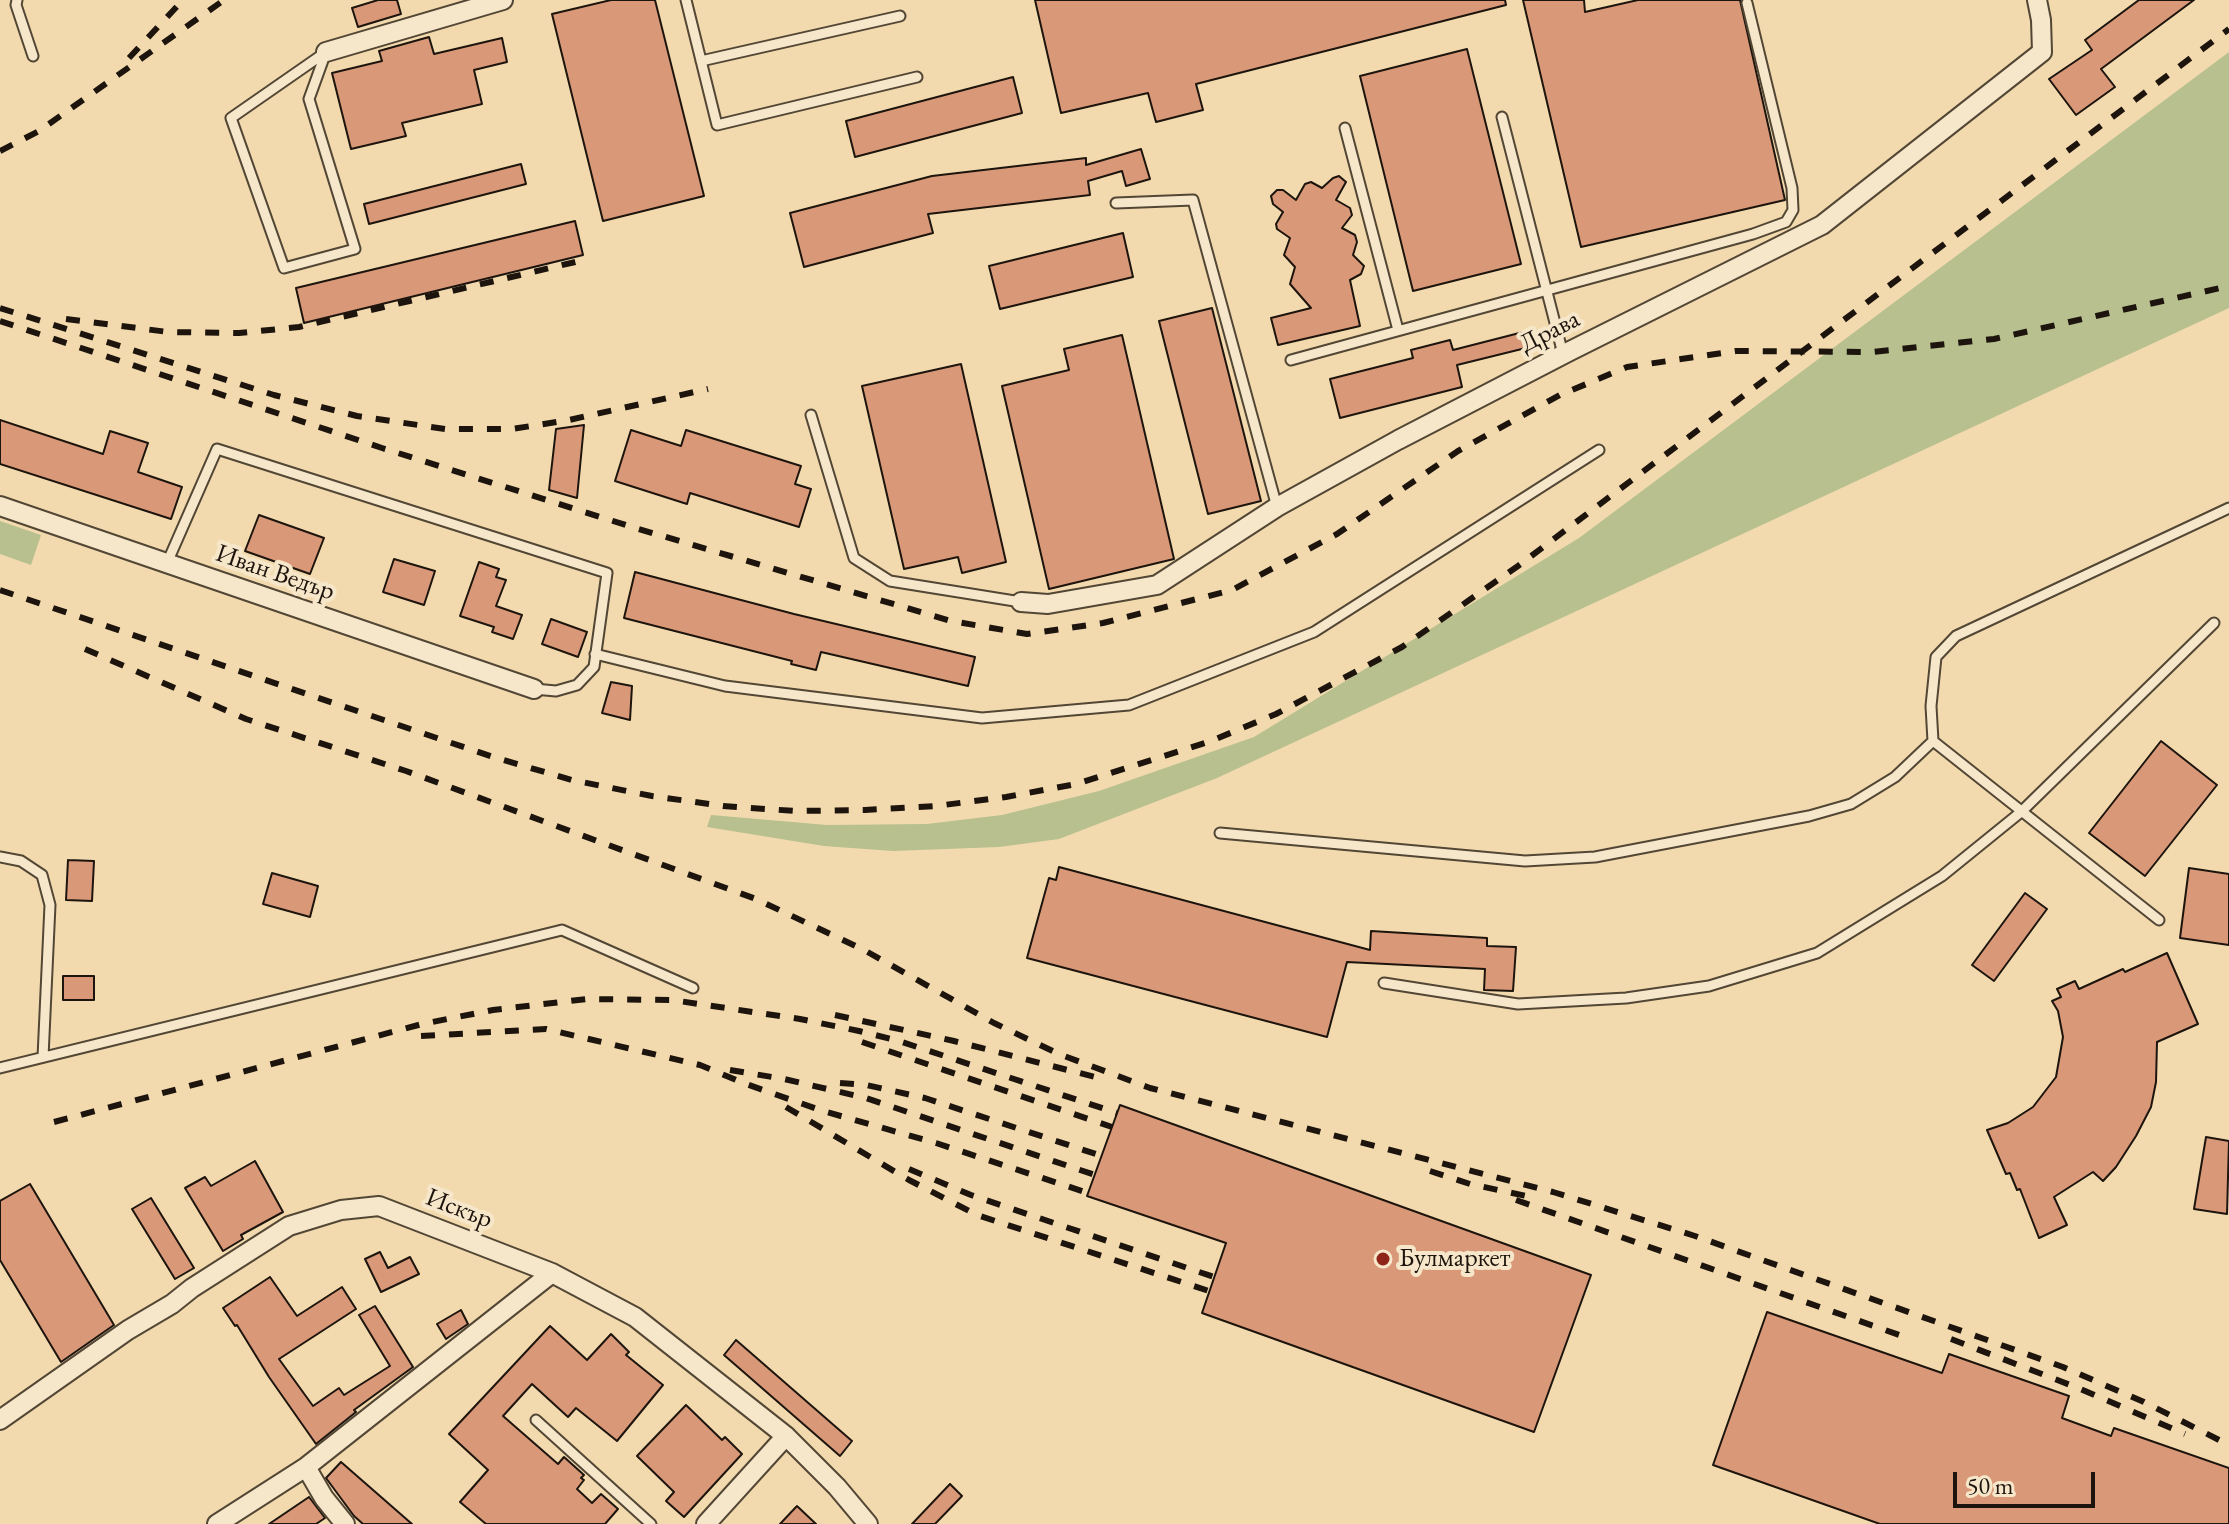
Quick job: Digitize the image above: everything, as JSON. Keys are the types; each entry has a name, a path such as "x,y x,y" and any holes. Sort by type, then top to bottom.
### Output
{"street":[{"path":"326,52 503,0"},
{"name":"Драва","path":"1021,602 1048,604 1157,585 1277,507 1563,354 1822,225 2042,52 2037,0"},
{"name":"Иван Ведър","path":"0,506 534,689"},
{"name":"Искър","path":"0,1420 128,1330 289,1226 341,1210 379,1206 552,1273 635,1317 786,1436 837,1487 868,1524"},
{"path":"217,1524 306,1467 552,1273"},
{"path":"706,1524 786,1436"},
{"path":"306,1467 324,1498 345,1524"}],"lane":[{"path":"17,0 33,56"},
{"path":"686,0 717,125 917,77"},
{"path":"1291,360 1753,234 1786,222 1793,210 1792,188 1747,3"},
{"path":"701,61 900,16"},
{"path":"326,52 309,99 355,249 284,268 231,118 326,52"},
{"path":"1502,117 1563,354"},
{"path":"1345,128 1398,330"},
{"path":"1116,203 1193,200 1277,507"},
{"path":"811,415 854,558 890,581 1021,602"},
{"path":"167,563 217,449 607,573 594,667 577,685 556,691 534,689"},
{"path":"595,654 725,686 982,718 1129,705 1314,632 1599,450"},
{"path":"2159,920 1933,741 1931,706 1936,657 1956,636 2229,508"},
{"path":"1384,983 1518,1004 1626,998 1709,986 1817,953 1942,876 2021,812 2214,623"},
{"path":"1220,833 1525,861 1595,857 1809,816 1851,804 1895,777 1933,741"},
{"path":"0,857 21,861 42,875 50,905 43,1057"},
{"path":"0,1068 562,930 693,988"},
{"path":"536,1420 651,1524"}],"green space":[{"path":"2229,52 2229,308 1217,778 1059,839 999,847 893,851 824,846 707,827 711,815 827,825 927,824 1002,815 1099,791 1254,737 1579,538"},
{"path":"0,521 41,535 31,565 0,554"}],"building":[{"path":"378,0 397,0 401,14 358,27 352,8"},
{"path":"611,0 655,0 704,196 603,221 552,14"},
{"path":"1035,0 1505,0 1506,5 1196,84 1203,110 1156,122 1148,93 1061,113"},
{"path":"1523,0 1584,0 1585,12 1638,0 1740,0 1785,200 1581,247"},
{"path":"2139,0 2194,0 2101,69 2115,87 2076,115 2049,79 2092,50 2085,40"},
{"path":"429,37 434,54 502,38 507,62 474,70 482,104 402,123 406,136 351,149 332,73 382,61 379,51"},
{"path":"1467,49 1521,264 1413,291 1360,76"},
{"path":"1013,77 1022,113 855,157 846,121"},
{"path":"1141,149 1150,179 1126,186 1122,171 1088,181 1090,195 928,214 933,233 804,267 790,213 932,176 1086,158 1086,165"},
{"path":"521,164 526,184 369,224 364,204"},
{"path":"1339,176 1346,182 1336,200 1350,208 1352,215 1342,228 1355,235 1357,242 1353,255 1364,266 1361,274 1350,280 1360,326 1278,345 1271,318 1311,308 1290,284 1295,267 1284,255 1290,238 1277,229 1276,224 1283,212 1273,204 1271,196 1277,190 1283,190 1296,200 1305,184 1311,182 1322,188"},
{"path":"575,221 583,255 304,323 296,288"},
{"path":"1123,233 1133,277 1000,309 989,266"},
{"path":"1212,308 1261,501 1208,514 1159,321"},
{"path":"1535,329 1538,345 1457,365 1462,387 1340,418 1330,379 1413,358 1411,350 1450,340 1453,350"},
{"path":"1122,335 1174,559 1049,589 1002,386 1069,370 1064,349"},
{"path":"961,364 1006,562 962,573 958,557 904,569 862,386"},
{"path":"0,420 103,454 110,431 148,443 138,472 182,487 171,519 0,464"},
{"path":"584,425 577,498 549,490 556,429"},
{"path":"631,430 681,446 686,430 801,466 795,484 811,489 799,527 690,493 687,504 615,481"},
{"path":"259,515 324,538 310,574 245,551"},
{"path":"394,559 435,571 424,605 383,592"},
{"path":"479,562 499,569 496,577 506,580 496,606 522,615 513,639 492,632 494,627 460,616"},
{"path":"635,572 975,657 968,686 821,652 816,670 791,664 792,661 624,618"},
{"path":"551,619 587,632 578,657 542,644"},
{"path":"611,682 632,686 630,720 602,713"},
{"path":"2161,741 2217,785 2145,876 2089,833"},
{"path":"68,860 94,861 92,901 66,900"},
{"path":"1059,867 1370,950 1371,931 1487,938 1487,946 1516,947 1513,991 1484,990 1485,969 1347,962 1327,1037 1027,958 1049,878 1056,880"},
{"path":"2189,868 2229,874 2229,945 2180,938"},
{"path":"272,873 318,886 310,917 263,904"},
{"path":"2025,893 2047,909 1994,981 1972,965"},
{"path":"2167,953 2198,1024 2157,1042 2156,1082 2151,1107 2136,1136 2103,1181 2093,1172 2054,1197 2067,1225 2039,1238 2020,1189 2017,1190 2010,1173 2006,1174 1987,1130 2008,1123 2033,1107 2056,1077 2063,1037 2058,1011 2052,1001 2061,997 2057,989 2075,981 2079,989"},
{"path":"63,976 94,976 94,1000 63,1000"},
{"name":"Булмаркет","path":"1120,1105 1591,1275 1534,1432 1202,1313 1226,1243 1087,1196"},
{"path":"2206,1137 2229,1141 2227,1214 2194,1209"},
{"path":"255,1161 283,1212 241,1235 243,1239 223,1251 185,1188 205,1177 211,1186"},
{"path":"30,1184 114,1325 61,1362 0,1260 0,1201"},
{"path":"151,1198 194,1268 175,1279 132,1209"},
{"path":"380,1252 388,1268 410,1257 419,1274 381,1292 365,1259"},
{"path":"270,1277 297,1316 342,1287 356,1309 279,1359 313,1406 339,1388 344,1395 390,1366 359,1315 375,1306 413,1367 354,1410 356,1412 316,1444 223,1308"},
{"path":"461,1310 468,1324 446,1339 437,1324"},
{"path":"1767,1312 1942,1373 1949,1354 2069,1396 2062,1418 2111,1436 2114,1428 2229,1468 2229,1524 1880,1524 1713,1465"},
{"path":"550,1326 587,1360 611,1334 629,1352 626,1355 663,1385 617,1441 576,1408 568,1417 532,1384 503,1416 558,1464 564,1457 584,1475 577,1489 592,1503 601,1494 618,1509 605,1524 486,1524 460,1502 488,1470 449,1434"},
{"path":"736,1340 852,1441 840,1456 724,1355"},
{"path":"686,1405 722,1440 725,1437 742,1454 684,1517 666,1501 674,1492 637,1456"},
{"path":"341,1462 412,1524 363,1524 326,1478"},
{"path":"950,1484 962,1496 935,1524 912,1524"},
{"path":"309,1497 325,1518 316,1524 269,1524"},
{"path":"797,1506 816,1524 780,1524"}],"railway":[{"path":"129,58 183,0"},
{"path":"0,151 39,131 224,0"},
{"path":"0,590 493,757 572,780 652,796 723,806 795,811 865,810 936,806 1076,784 1211,741 1276,714 1402,647 1518,566 2229,29"},
{"path":"66,319 168,332 239,333 299,327 588,259"},
{"path":"0,321 632,527 951,621 1027,634 1103,623 1232,590 1337,534 1458,451 1560,395 1627,367 1736,351 1872,352 1994,339 2229,286"},
{"path":"0,308 274,395 357,416 445,429 512,429 569,420 708,389"},
{"path":"85,649 246,719 406,771 756,899 864,950 994,1023 1059,1054 1150,1088 1553,1192 1695,1236 2063,1367 2144,1402 2229,1445"},
{"path":"54,1122 422,1024 493,1010 587,999 672,1000 859,1031 899,1041 1117,1113"},
{"path":"835,1015 1099,1078"},
{"path":"421,1036 546,1029 700,1065 823,1111 936,1143 1088,1193"},
{"path":"862,1042 1112,1127"},
{"path":"730,1070 866,1098 1095,1175"},
{"path":"840,1083 866,1085 925,1098 1102,1156"},
{"path":"786,1107 909,1180 977,1215 1209,1291"},
{"path":"909,1169 971,1195 1214,1277"},
{"path":"1430,1171 1470,1184 1531,1197"},
{"path":"1516,1200 1905,1337"},
{"path":"1951,1339 2185,1434"}],"place":[{"name":"Булмаркет","path":"1383,1259"}]}
